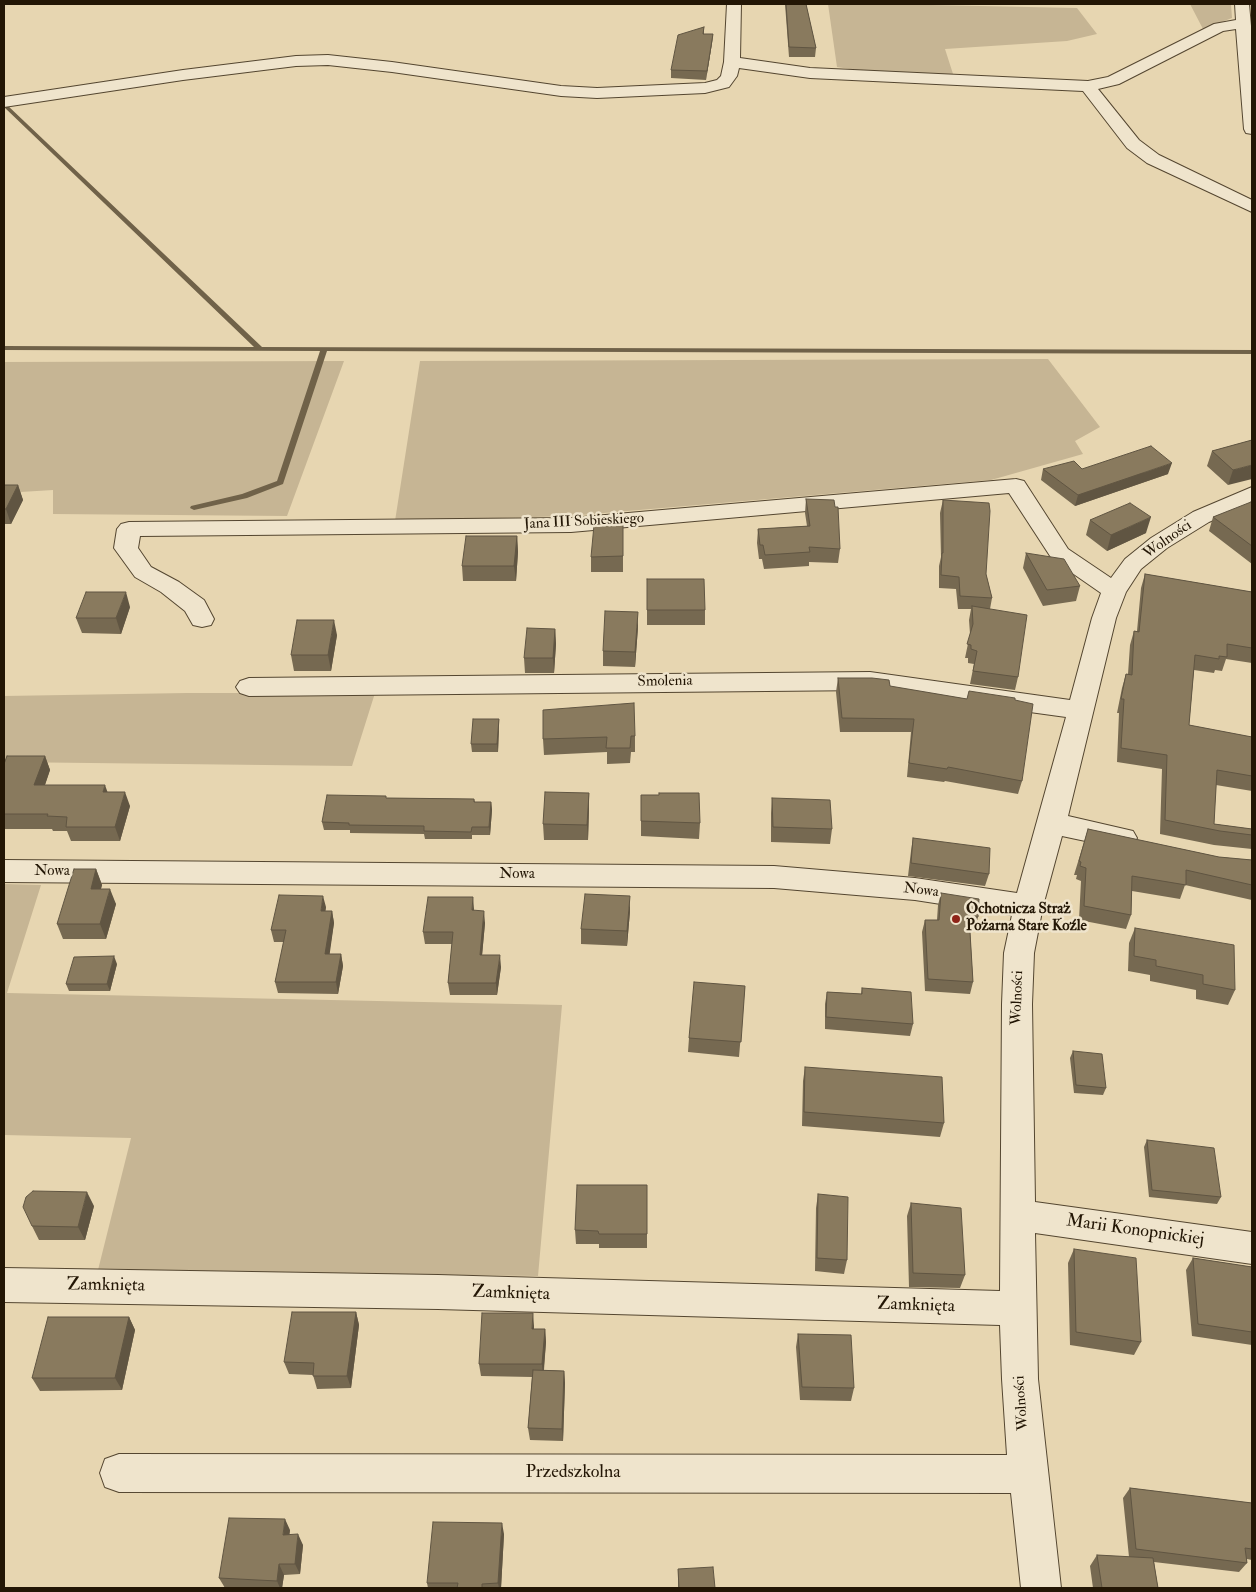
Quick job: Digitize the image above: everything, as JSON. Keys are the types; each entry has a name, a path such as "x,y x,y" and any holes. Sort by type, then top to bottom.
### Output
{"street":[{"path":"4,102 183,75 296,61 328,60 392,67 561,91 597,93 705,88 723,84 730,76 734,4"},
{"path":"1242,4 1252,129"},
{"path":"732,62 810,73 1088,86 1113,81 1219,27 1243,23"},
{"path":"1088,86 1133,144 1152,159 1252,208"},
{"name":"Jana III Sobieskiego","path":"202,618 195,606 170,587 142,572 126,548 129,529 571,525 1016,486 1060,554 1114,591"},
{"name":"Wolności","path":"1041,1588 1028,1474 1020,1379 1018,1309 1017,1004 1019,953 1028,906 1052,823 1104,618 1114,591 1133,564 1159,543 1201,517 1252,494"},
{"name":"Smolenia","path":"249,687 870,681 1080,710"},
{"path":"1052,823 1147,844"},
{"name":"Nowa","path":"4,871 774,877 915,889 1028,906"},
{"name":"Marii Konopnickiej","path":"1017,1215 1252,1248"},
{"name":"Zamknięta","path":"4,1285 438,1292 1018,1309"},
{"name":"Przedszkolna","path":"119,1473 1028,1474"}],"shaded area":[{"path":"828,4 932,4 1077,8 1097,34 1067,41 945,49 954,77 882,74 837,67"},
{"path":"1190,4 1231,4 1232,18 1203,29"},
{"path":"1048,359 1100,427 1075,441 1083,454 991,480 569,516 395,521 420,361"},
{"path":"344,361 287,516 53,514 53,490 4,493 4,362"},
{"path":"187,693 375,693 352,766 4,762 4,696"},
{"path":"4,884 41,885 7,993 562,1005 538,1276 98,1270 131,1138 4,1135"}],"building":[{"path":"786,4 806,4 816,48 789,47"},
{"path":"704,27 703,34 713,34 707,71 671,70 678,35"},
{"path":"1252,440 1252,465 1233,470 1212,451"},
{"path":"1151,446 1172,463 1078,495 1043,469 1074,461 1082,469"},
{"path":"4,485 18,485 6,509 4,509"},
{"path":"806,499 834,500 835,507 838,507 840,549 809,547 810,552 765,555 763,545 760,545 758,529 810,526"},
{"path":"943,500 989,503 986,574 992,598 960,596 959,577 941,575"},
{"path":"1130,503 1151,517 1111,535 1090,520"},
{"path":"1252,503 1252,546 1213,517"},
{"path":"623,524 623,556 591,557 594,525"},
{"path":"466,536 517,536 514,566 462,566"},
{"path":"1026,553 1064,559 1080,586 1047,590"},
{"path":"1145,574 1252,592 1252,648 1227,644 1227,657 1219,656 1219,659 1195,655 1189,725 1252,737 1252,776 1217,770 1214,824 1252,829 1252,835 1165,820 1167,755 1121,748 1124,699 1121,699 1126,674 1132,675 1134,631 1139,632"},
{"path":"647,579 704,579 705,610 647,610"},
{"path":"86,592 126,592 116,618 76,618"},
{"path":"972,606 1027,615 1018,677 973,671 977,651 971,649 971,645 967,644 973,624"},
{"path":"605,611 638,612 635,652 603,651"},
{"path":"297,620 334,620 328,655 291,655"},
{"path":"527,628 555,629 553,658 524,658"},
{"path":"838,678 889,680 890,686 967,699 969,691 1015,698 1015,700 1033,704 1022,781 948,767 947,769 909,763 914,719 842,718"},
{"path":"634,703 635,736 631,736 630,748 606,748 607,737 543,739 543,710"},
{"path":"473,719 499,719 497,744 471,744"},
{"path":"7,756 45,756 34,785 105,785 103,792 125,792 115,827 66,827 67,817 47,816 48,814 4,814 4,764"},
{"path":"545,792 589,793 587,825 543,824"},
{"path":"659,793 699,793 700,823 641,821 641,795 659,795"},
{"path":"327,795 474,799 474,802 491,802 489,827 472,827 471,832 424,831 424,826 349,825 349,823 322,822"},
{"path":"772,798 830,800 832,829 773,827"},
{"path":"1088,829 1219,857 1252,860 1252,885 1186,870 1186,885 1132,876 1131,915 1084,906 1086,868 1080,866 1081,862 1079,861"},
{"path":"913,838 990,848 989,874 911,863"},
{"path":"74,869 96,869 91,889 110,889 100,924 57,924"},
{"path":"941,893 979,899 978,917 969,916 973,982 928,979 925,920 939,920"},
{"path":"585,894 630,896 627,931 581,929"},
{"path":"279,895 323,896 321,911 332,911 325,954 341,954 336,982 275,982 286,930 271,930"},
{"path":"428,897 473,897 472,910 484,911 480,955 500,955 496,983 448,983 453,932 423,932"},
{"path":"1135,928 1234,945 1235,990 1203,984 1203,975 1156,966 1156,960 1134,956"},
{"path":"114,956 107,984 66,984 74,957"},
{"path":"694,982 745,986 741,1042 689,1038"},
{"path":"862,988 911,992 913,1024 826,1017 827,992 862,994"},
{"path":"1073,1051 1102,1054 1106,1088 1076,1085"},
{"path":"805,1067 942,1077 944,1123 804,1112"},
{"path":"1147,1140 1214,1148 1221,1197 1152,1190"},
{"path":"577,1185 647,1185 647,1234 599,1234 598,1231 575,1230"},
{"path":"33,1191 87,1192 78,1227 32,1226 23,1207 26,1197"},
{"path":"818,1194 848,1197 847,1260 817,1258"},
{"path":"911,1203 961,1208 965,1275 913,1273"},
{"path":"1074,1249 1136,1258 1141,1342 1076,1332"},
{"path":"1193,1258 1252,1267 1252,1332 1198,1324"},
{"path":"292,1312 356,1312 347,1376 313,1376 314,1363 284,1362"},
{"path":"482,1313 533,1313 532,1329 545,1329 542,1364 479,1364"},
{"path":"48,1317 129,1317 115,1378 32,1378"},
{"path":"798,1334 851,1335 854,1388 802,1387"},
{"path":"533,1370 564,1371 562,1429 528,1428"},
{"path":"1130,1488 1252,1503 1252,1549 1245,1548 1247,1563 1136,1549"},
{"path":"229,1518 285,1519 283,1535 298,1534 295,1564 279,1564 277,1581 219,1578"},
{"path":"433,1522 502,1523 498,1583 482,1584 482,1588 457,1588 458,1583 427,1583"},
{"path":"1097,1555 1153,1558 1158,1588 1102,1588"},
{"path":"713,1567 715,1588 679,1588 678,1569"}],"waterway":[{"path":"6,106 260,349"},
{"path":"4,348 260,349"},
{"path":"260,349 324,349"},
{"path":"194,508 244,496 280,482 324,349"},
{"path":"324,349 1252,352"}],"place":[{"name":"Ochotnicza Straż Pożarna Stare Koźle","path":"956,919"}]}
